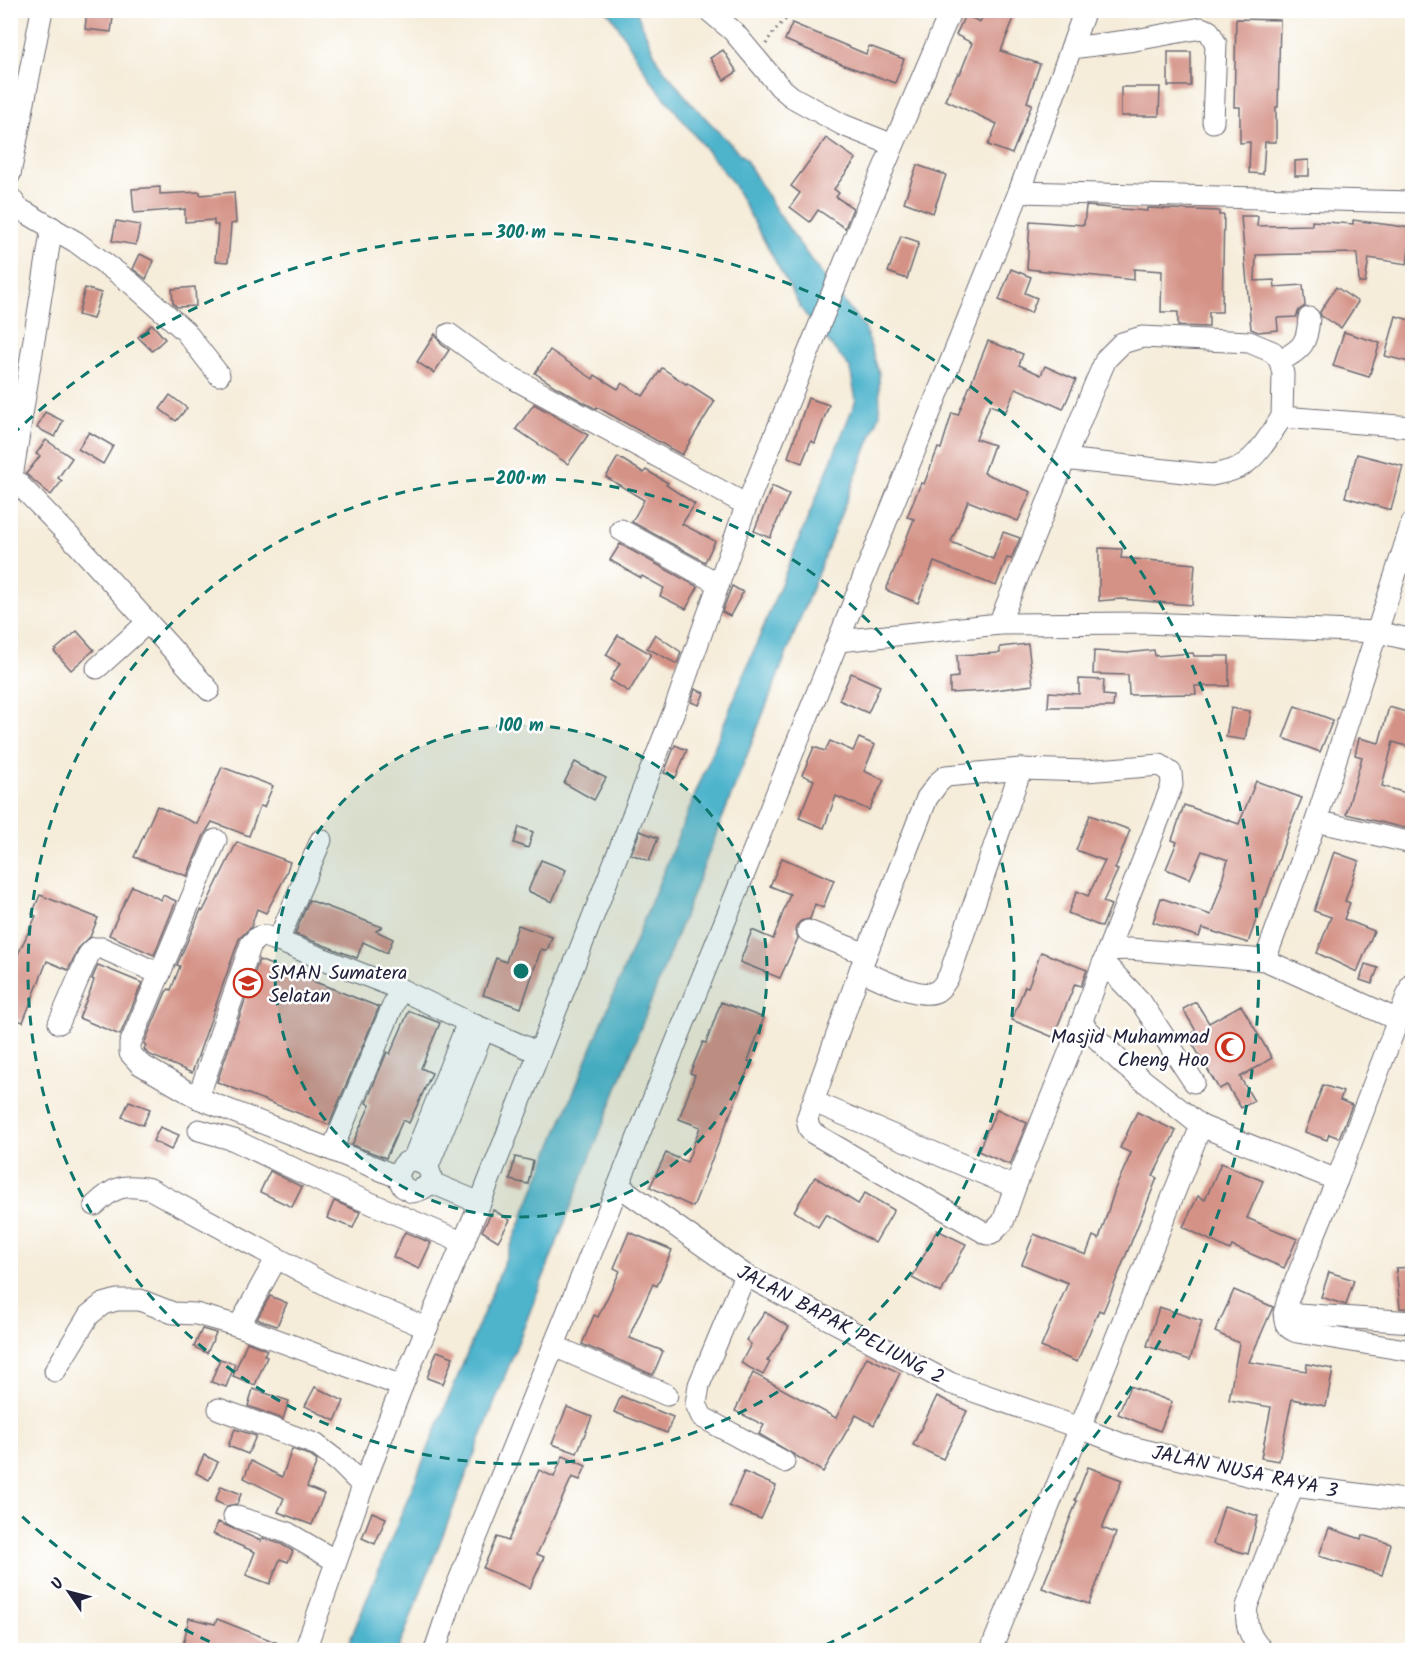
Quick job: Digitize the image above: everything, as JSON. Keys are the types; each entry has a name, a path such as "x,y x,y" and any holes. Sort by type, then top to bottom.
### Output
{"street":[{"path":"10,174 42,10"},
{"path":"708,10 733,31 780,87 792,97 843,125 893,145"},
{"path":"305,1650 363,1486 402,1386 464,1243 674,711 747,505 839,276 951,10"},
{"path":"435,1650 454,1593 1019,192 1085,10"},
{"path":"1071,48 1201,28 1209,31 1216,44 1213,122"},
{"path":"1019,192 1413,202"},
{"path":"11,200 18,208 76,242 138,290 184,331 219,375"},
{"path":"52,227 11,476 78,544 209,690"},
{"path":"1280,361 1299,350 1304,344 1308,336 1309,318"},
{"path":"448,334 500,371 747,505"},
{"path":"999,624 1064,459 1106,359 1122,343 1142,337 1249,342 1273,352 1280,361 1283,385 1282,417 1258,451 1244,465 1212,475 1064,459"},
{"path":"1282,417 1413,427"},
{"path":"1265,960 1316,821 1413,523"},
{"path":"621,530 719,584"},
{"path":"97,668 148,622"},
{"path":"839,641 999,624 1144,623 1378,632 1413,640"},
{"path":"1160,765 1171,773 1172,785 1003,1222 996,1232 987,1234 813,1133 807,1123 863,962 932,790 946,776 1021,769 1086,771 1160,765"},
{"path":"808,931 918,993 935,992 943,985 952,965 1021,769"},
{"path":"1316,821 1413,843"},
{"path":"216,840 130,1044 130,1053 140,1064 198,1098 398,1177 405,1163 424,1170 480,1203"},
{"path":"278,941 321,840"},
{"path":"198,1098 251,944 261,936 400,989 539,1053"},
{"path":"59,1023 93,949 102,948 160,974"},
{"path":"1106,957 1129,949 1265,960 1398,1020"},
{"path":"1106,957 1141,1002 1194,1082"},
{"path":"1413,983 1284,1313 1287,1326 1297,1332 1413,1351"},
{"path":"332,1150 400,989"},
{"path":"1081,1023 1125,1066 1201,1126 1336,1180"},
{"path":"424,1170 476,1025"},
{"path":"814,1101 1015,1187"},
{"path":"991,1650 1201,1126"},
{"path":"199,1130 234,1140 328,1185 464,1243"},
{"path":"95,1205 115,1188 136,1186 150,1189 334,1289 427,1328"},
{"name":"JALAN BAPAK PELIUNG 2","path":"619,1186 745,1275 950,1383 1080,1428"},
{"path":"239,1326 276,1259"},
{"path":"745,1275 699,1385 696,1404 702,1417 783,1462"},
{"path":"55,1371 89,1316 103,1304 131,1299 140,1300 174,1313 196,1314 239,1326 402,1386"},
{"path":"1284,1313 1413,1322"},
{"path":"554,1346 667,1395"},
{"path":"219,1409 315,1444 340,1463 363,1486"},
{"name":"JALAN NUSA RAYA 3","path":"1080,1428 1127,1446 1293,1486 1413,1501"},
{"path":"1262,1650 1248,1632 1245,1619 1247,1606 1293,1486"},
{"path":"234,1515 286,1532 336,1562"}],"path":[{"path":"757,59 771,34 784,20 798,10"}],"water":[{"path":"607,11 636,11 658,62 691,103 746,160 776,210 813,263 865,328 879,373 880,414 398,1650 346,1650 856,400 850,368 802,310 732,182 650,79"}],"building":[{"path":"87,10 114,10 111,32 85,29"},
{"path":"985,10 1017,10 1001,51 1040,64 1027,102 1032,104 1012,154 988,145 997,124 945,100 958,73 960,74 972,43 956,35 965,15 980,22"},
{"path":"1236,19 1280,20 1276,142 1265,142 1263,174 1249,173 1250,142 1240,143 1240,107 1234,107"},
{"path":"792,23 866,54 869,46 904,59 895,83 844,65 785,40"},
{"path":"723,50 737,72 724,80 710,58"},
{"path":"1168,52 1191,52 1191,86 1168,86"},
{"path":"1121,87 1160,87 1159,116 1121,116"},
{"path":"826,138 856,159 834,189 839,193 836,197 853,208 845,228 818,210 810,222 790,207 800,193 791,186"},
{"path":"1309,160 1309,176 1295,176 1295,161"},
{"path":"917,165 946,175 933,213 904,202"},
{"path":"160,187 160,194 200,192 200,195 234,192 236,223 231,224 228,262 215,261 218,225 214,225 214,220 185,222 185,209 134,213 132,189"},
{"path":"1086,206 1147,211 1147,208 1219,211 1219,215 1224,215 1222,312 1209,312 1209,327 1178,326 1178,312 1161,312 1162,271 1134,269 1134,280 1027,269 1030,221 1084,225"},
{"path":"1241,216 1258,216 1257,226 1312,225 1312,221 1353,224 1353,220 1412,228 1407,264 1369,258 1365,283 1359,283 1357,253 1256,255 1255,281 1274,280 1275,287 1303,285 1305,306 1299,310 1296,317 1277,318 1278,330 1258,332 1251,329"},
{"path":"116,221 140,225 136,245 112,241"},
{"path":"901,236 919,242 907,279 888,272"},
{"path":"140,254 154,261 146,279 133,269"},
{"path":"1011,269 1031,277 1025,293 1037,298 1031,313 999,300"},
{"path":"195,287 196,306 177,307 173,303 172,289"},
{"path":"1336,287 1358,302 1341,328 1321,316 1320,312"},
{"path":"85,288 101,293 93,319 78,315"},
{"path":"1396,316 1413,321 1413,363 1385,356"},
{"path":"152,324 165,339 152,351 138,337"},
{"path":"1344,332 1380,343 1369,377 1333,366"},
{"path":"435,334 441,344 449,350 434,373 417,362"},
{"path":"988,341 1023,354 1019,365 1041,375 1045,366 1076,380 1063,409 1016,388 1006,411 990,405 976,439 994,445 984,473 1031,492 1018,521 968,501 951,542 993,559 1003,532 1020,538 1011,559 1007,558 996,586 934,562 918,603 886,590 914,519 907,517 921,483 924,484 938,448 941,449 952,413 958,415"},
{"path":"550,350 593,379 595,375 618,389 622,383 643,396 662,368 715,401 682,455 597,407 596,409 556,387 535,373"},
{"path":"170,395 187,408 176,421 160,409"},
{"path":"808,398 829,405 815,443 811,441 802,463 788,457"},
{"path":"534,404 588,435 568,464 516,429"},
{"path":"45,412 63,421 55,437 37,428"},
{"path":"89,432 113,446 103,464 78,449"},
{"path":"46,440 72,458 58,478 62,481 51,495 26,474 40,456 36,454"},
{"path":"1357,454 1403,466 1391,510 1345,497"},
{"path":"618,457 644,473 646,470 668,483 666,485 695,504 682,524 715,541 705,562 632,522 644,500 606,477"},
{"path":"772,486 789,494 770,538 754,531"},
{"path":"620,544 698,587 686,609 660,596 664,588 610,560"},
{"path":"1099,548 1122,549 1121,558 1195,564 1192,605 1121,599 1099,601"},
{"path":"732,586 743,592 730,616 722,612"},
{"path":"77,631 94,650 71,670 54,651"},
{"path":"655,634 681,652 677,664 647,648"},
{"path":"618,635 651,654 629,692 610,680 620,663 606,655"},
{"path":"1028,644 1033,685 950,693 950,678 958,677 957,655 1000,653 1000,647"},
{"path":"1154,650 1155,656 1193,653 1194,656 1229,656 1229,686 1195,686 1196,694 1129,695 1128,675 1093,674 1094,651 1127,653"},
{"path":"851,673 880,686 868,713 839,700"},
{"path":"1079,679 1104,680 1103,695 1114,696 1113,707 1048,707 1049,692 1079,694"},
{"path":"695,689 704,693 699,705 691,702"},
{"path":"1295,706 1333,720 1320,752 1283,738"},
{"path":"1389,707 1413,714 1413,748 1393,742 1382,786 1413,795 1413,830 1346,814 1362,757 1355,755 1359,738 1379,743"},
{"path":"1231,708 1250,711 1245,740 1226,737"},
{"path":"859,738 875,745 864,771 884,780 869,810 836,796 824,828 799,818 814,780 802,775 814,747 825,751 830,741 853,751"},
{"path":"675,745 687,750 676,777 664,773"},
{"path":"575,762 606,778 594,800 564,783"},
{"path":"222,767 273,786 264,807 260,806 249,836 212,822 187,876 134,857 157,806 197,824"},
{"path":"1256,781 1302,798 1248,943 1202,928 1199,937 1153,922 1161,898 1211,915 1222,883 1228,860 1202,851 1190,879 1166,869 1177,842 1172,840 1184,805 1239,824"},
{"path":"1090,815 1130,830 1115,869 1118,870 1103,902 1111,905 1102,927 1068,913 1077,891 1088,896 1105,861 1076,850"},
{"path":"519,827 533,832 528,848 514,843"},
{"path":"640,831 658,838 649,861 631,854"},
{"path":"237,842 290,862 284,879 266,913 257,909 251,927 239,939 192,1073 148,1054 144,1049 146,1045 144,1044 166,992 171,990 180,966 177,965 201,910 203,911"},
{"path":"1334,852 1359,861 1345,901 1350,903 1344,919 1374,931 1357,972 1317,953 1331,917 1314,911"},
{"path":"782,858 834,880 823,908 815,904 810,919 801,921 796,926 795,932 798,938 780,978 740,962 752,930 773,939 790,894 770,886"},
{"path":"541,860 566,870 552,902 528,891"},
{"path":"132,886 161,900 163,895 176,901 154,955 109,935"},
{"path":"40,895 98,918 90,937 78,949 68,970 47,961 23,1022 10,1017 10,971 36,916 32,914"},
{"path":"309,900 382,927 376,931 393,939 387,953 363,942 357,958 295,934"},
{"path":"518,925 552,937 547,951 541,949 521,1008 483,995 496,958 506,962"},
{"path":"1041,952 1087,970 1081,986 1075,984 1053,1037 1012,1020"},
{"path":"259,960 379,1007 329,1125 217,1082"},
{"path":"1365,964 1378,968 1372,984 1360,980"},
{"path":"98,965 142,983 120,1035 79,1018"},
{"path":"721,1002 764,1018 748,1061 751,1062 693,1207 650,1187 666,1153 687,1162 700,1127 679,1119 695,1075 690,1073 703,1042 706,1043"},
{"name":"Masjid Muhammad Cheng Hoo","path":"1196,1002 1209,1023 1241,1005 1272,1058 1240,1077 1254,1101 1241,1108 1227,1085 1219,1089 1188,1036 1196,1031 1183,1009"},
{"path":"409,1011 440,1023 421,1068 432,1073 409,1123 403,1120 386,1158 352,1145 370,1105 366,1103 387,1052 390,1054"},
{"path":"1323,1085 1343,1092 1340,1100 1352,1105 1339,1138 1329,1134 1327,1140 1305,1132"},
{"path":"129,1101 150,1109 143,1125 122,1117"},
{"path":"997,1109 1027,1123 1010,1165 978,1151"},
{"path":"1137,1112 1176,1131 1153,1176 1157,1178 1103,1312 1099,1310 1077,1362 1041,1347 1068,1283 1022,1264 1034,1234 1086,1255 1093,1236 1099,1239 1115,1189 1131,1153 1120,1148"},
{"path":"160,1127 179,1135 171,1150 153,1141"},
{"path":"515,1157 533,1161 528,1184 510,1180"},
{"path":"1221,1163 1263,1181 1247,1218 1297,1239 1284,1268 1232,1246 1230,1250 1183,1227 1198,1196 1205,1200"},
{"path":"270,1171 302,1187 292,1207 260,1192"},
{"path":"815,1177 858,1204 865,1193 894,1210 875,1243 826,1214 818,1227 794,1211"},
{"path":"334,1201 360,1212 353,1228 327,1218"},
{"path":"493,1210 510,1220 498,1241 482,1231"},
{"path":"937,1230 966,1244 941,1293 912,1278"},
{"path":"405,1232 431,1243 419,1269 393,1257"},
{"path":"629,1232 672,1250 657,1286 653,1284 630,1338 663,1351 653,1375 582,1344 594,1315 598,1317 620,1271 614,1268"},
{"path":"1413,1267 1413,1309 1400,1308 1396,1268"},
{"path":"1329,1272 1354,1280 1346,1305 1321,1297"},
{"path":"1234,1290 1273,1307 1249,1362 1306,1371 1307,1364 1333,1369 1326,1406 1292,1399 1279,1461 1261,1458 1271,1407 1229,1400 1239,1343 1215,1332"},
{"path":"270,1296 287,1303 277,1326 257,1319"},
{"path":"1159,1307 1202,1321 1190,1360 1147,1346"},
{"path":"765,1312 789,1327 767,1361 770,1362 763,1375 741,1363 751,1344 746,1340"},
{"path":"202,1329 216,1333 207,1353 194,1347"},
{"path":"247,1342 267,1350 264,1355 267,1357 255,1385 233,1376"},
{"path":"437,1351 453,1357 443,1384 427,1378"},
{"path":"867,1357 900,1373 874,1425 856,1415 823,1472 759,1434 764,1425 735,1411 753,1373 836,1418"},
{"path":"220,1359 235,1364 226,1387 211,1382"},
{"path":"1130,1386 1172,1402 1160,1431 1118,1414"},
{"path":"315,1387 344,1401 335,1421 305,1406"},
{"path":"253,1389 289,1401 283,1419 248,1406"},
{"path":"621,1396 673,1417 667,1433 614,1412"},
{"path":"937,1396 967,1411 943,1459 913,1445"},
{"path":"567,1407 592,1417 577,1453 552,1444"},
{"path":"235,1429 256,1436 248,1454 228,1446"},
{"path":"292,1449 309,1455 317,1461 307,1487 324,1494 312,1525 278,1512 284,1498 244,1478 251,1461 282,1477"},
{"path":"204,1455 218,1462 209,1480 196,1473"},
{"path":"563,1456 586,1466 580,1480 572,1477 537,1554 544,1557 530,1588 483,1568 497,1537 508,1541 539,1470 554,1477"},
{"path":"1088,1467 1122,1480 1102,1528 1116,1533 1089,1604 1042,1588"},
{"path":"744,1472 776,1486 761,1519 729,1506"},
{"path":"221,1486 241,1494 237,1504 226,1506 215,1501"},
{"path":"1224,1506 1258,1516 1248,1554 1213,1544"},
{"path":"372,1512 386,1518 375,1544 362,1538"},
{"path":"218,1522 261,1541 262,1538 281,1544 293,1551 288,1562 280,1559 270,1584 246,1575 255,1552 213,1534"},
{"path":"1329,1528 1361,1539 1362,1535 1391,1544 1382,1575 1319,1556"},
{"path":"189,1618 215,1624 217,1619 293,1650 182,1650"}],"place":[{"name":"SMAN Sumatera Selatan","path":"248,983"},
{"name":"Masjid Muhammad Cheng Hoo","path":"1230,1047"}]}
